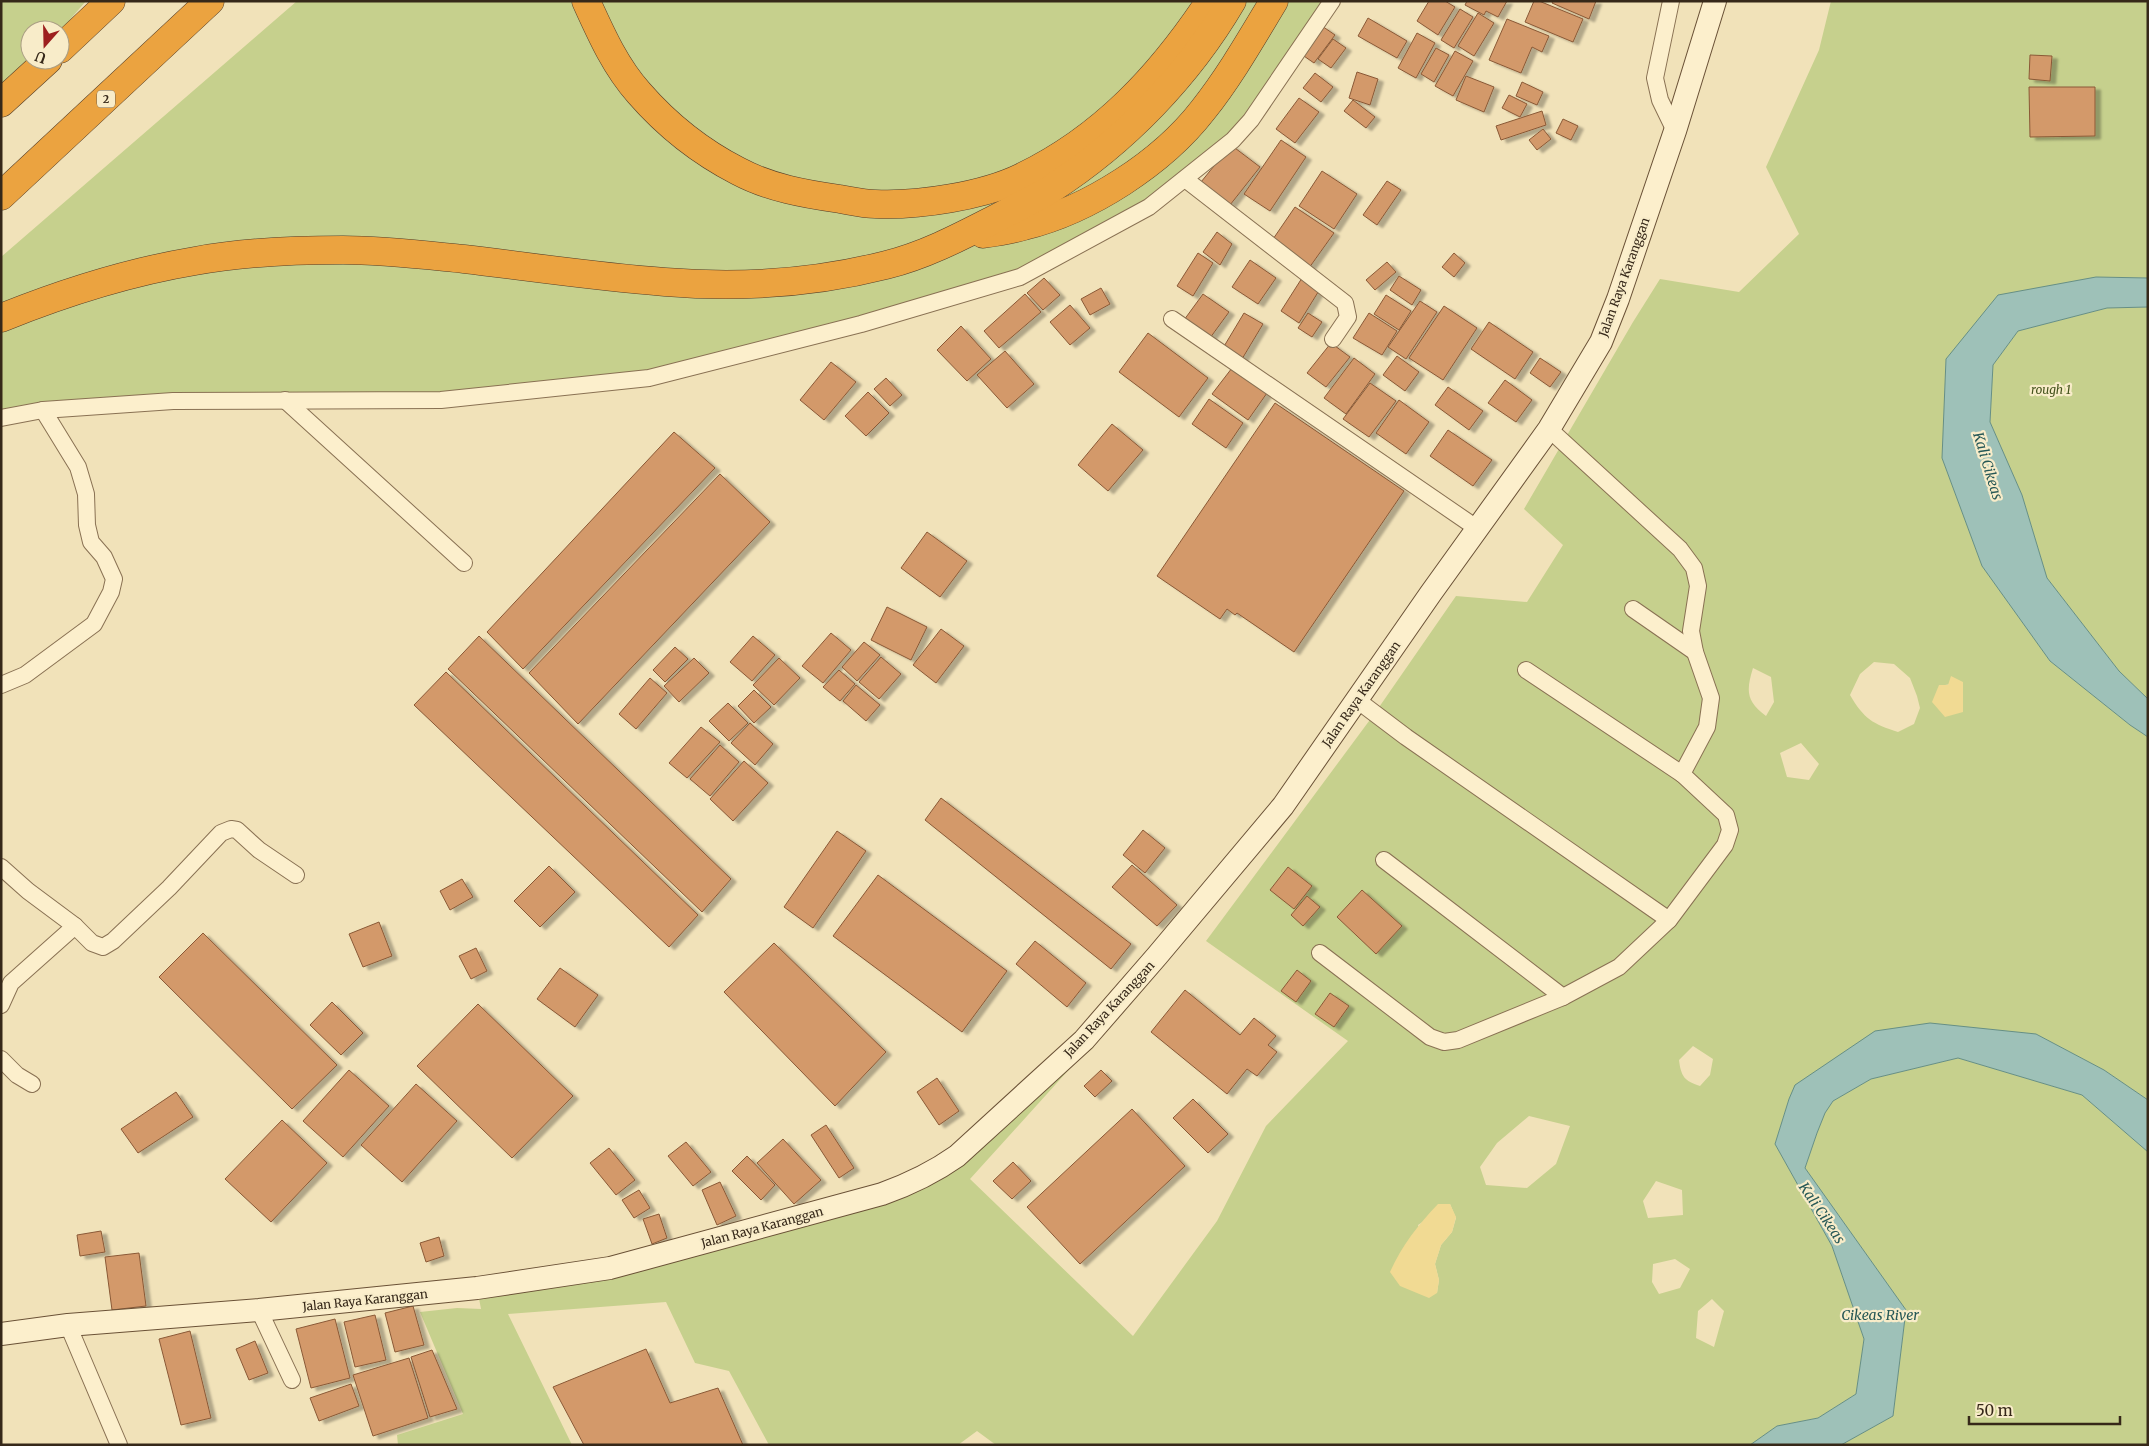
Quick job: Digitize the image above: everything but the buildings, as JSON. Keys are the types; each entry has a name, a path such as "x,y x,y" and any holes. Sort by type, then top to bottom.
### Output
{"highway":[{"path":"70,20 86,1"},
{"path":"70,40 111,1"},
{"name":"2","path":"1,196 210,1"},
{"path":"586,1 607,48 639,93 684,136 738,172 792,192 875,204 933,202 982,190 1021,178 1052,160 1099,130 1142,91 1186,37 1210,1"},
{"path":"1,318 43,301 117,279 196,260 262,254 344,250 410,254 667,282 742,284 817,278 888,265 955,240 1049,190 1101,153 1140,118 1182,73 1215,30 1232,1"},
{"path":"955,240 1025,226 1073,208 1122,182 1148,164 1170,145 1202,112 1232,71 1274,1"},
{"path":"1,97 25,70"},
{"path":"1,103 37,70"}],"street":[{"path":"1,418 43,410 174,401 440,400 649,378 860,324 1020,277 1149,207 1232,140 1251,120 1332,1"},
{"path":"1671,1 1656,78 1660,100 1676,130"},
{"name":"Jalan Raya Karanggan","path":"1,1334 68,1325 259,1310 477,1288 610,1268 882,1194 908,1185 935,1172 957,1156 1084,1040 1283,806 1549,429 1601,342 1618,299 1676,130 1715,1"},
{"path":"1185,179 1345,302 1348,317 1332,339"},
{"path":"1172,319 1478,528"},
{"path":"285,400 464,563"},
{"path":"1,685 25,676 94,624 112,592 114,578 104,557 91,542 87,525 86,494 78,467 43,410"},
{"path":"1549,429 1680,549 1694,568 1698,586 1691,631 1695,652 1711,698 1707,727 1682,774"},
{"path":"1633,609 1695,652"},
{"path":"1320,953 1430,1037 1444,1042 1458,1040 1562,997 1619,967 1669,920 1726,845 1730,830 1726,816 1682,774 1526,670"},
{"path":"1357,700 1406,737 1669,920"},
{"path":"1,867 28,891 75,926 92,943 103,947 113,942 169,888 221,833 230,830 243,833 259,850 296,875"},
{"path":"1384,860 1562,997"},
{"path":"1,1004 11,983 75,926"},
{"path":"1,1059 17,1075 32,1084"},
{"path":"259,1310 292,1380"},
{"path":"68,1325 119,1445"}],"green space":[{"path":"1,1 86,1 70,20 20,20 20,70 22,70 1,97"},
{"path":"297,1 1332,1 1251,120 1149,207 1020,277 861,324 576,387 285,400 1,418 1,257"},
{"path":"1831,1 2148,1 2148,278 2096,277 1946,359 1942,458 1982,566 2050,661 2130,725 2148,737 2148,1100 2104,1070 2036,1034 1789,1099 1775,1144 1832,1246 1864,1339 1856,1394 1818,1418 1777,1426 1750,1445 996,1445 977,1431 958,1445 769,1445 729,1371 695,1363 666,1302 508,1314 572,1445 398,1445 397,1435 463,1414 420,1312 457,1308 481,1309 477,1288 908,1185 1084,1040 1094,1047 1074,1064 970,1179 1133,1336 1217,1221 1266,1126 1348,1041 1206,941 1375,713 1456,596 1527,602 1563,545 1524,509 1660,279 1739,292 1799,234 1766,167 1819,50","holes":["1874,662 1894,664 1910,678 1920,708 1914,724 1898,732 1870,720 1860,710 1850,695 1860,674","1753,668 1771,677 1774,702 1766,716 1759,711 1751,700 1749,683","1963,682 1963,711 1939,686","1801,743 1819,764 1809,780 1787,777 1780,753","1693,1046 1713,1059 1710,1075 1700,1086 1687,1080 1681,1070 1679,1060","1529,1116 1570,1126 1556,1164 1527,1188 1486,1185 1480,1167 1497,1143","1656,1181 1682,1190 1683,1215 1648,1218 1643,1201","1450,1204 1456,1218 1452,1232 1441,1245 1435,1264 1439,1280 1437,1293 1418,1225","1675,1259 1690,1269 1680,1288 1659,1294 1652,1282 1653,1264","1712,1299 1724,1311 1714,1347 1696,1338 1698,1311"]},
{"name":"rough 1","path":"2148,307 2148,699 2119,671 2047,578 2022,495 1990,422 1993,365 2018,331 2107,308"},
{"path":"1958,1058 2082,1095 2148,1152 2148,1445 1841,1445 1893,1416 1906,1310 1805,1168 1825,1113 1833,1101 1871,1079"}],"sand":[{"path":"1951,676 1963,682 1963,712 1945,717 1932,702 1939,685 1948,685"},
{"path":"1438,1204 1450,1204 1456,1217 1452,1232 1441,1245 1435,1264 1439,1280 1437,1293 1429,1298 1400,1286 1390,1272 1411,1236"}],"water":[{"name":"Kali Cikeas","path":"2096,277 2148,278 2148,307 2107,308 2018,331 1993,365 1990,422 2022,495 2047,578 2119,671 2148,699 2148,737 2130,725 2050,661 1982,566 1942,458 1946,359 1998,295"},
{"name":"Cikeas River","path":"1930,1023 2036,1034 2104,1070 2148,1100 2148,1152 2082,1095 1958,1058 1871,1079 1833,1101 1825,1113 1805,1168 1906,1310 1893,1416 1841,1445 1750,1445 1777,1426 1818,1418 1856,1394 1864,1339 1832,1246 1775,1144 1789,1099 1795,1085 1875,1031"}]}
